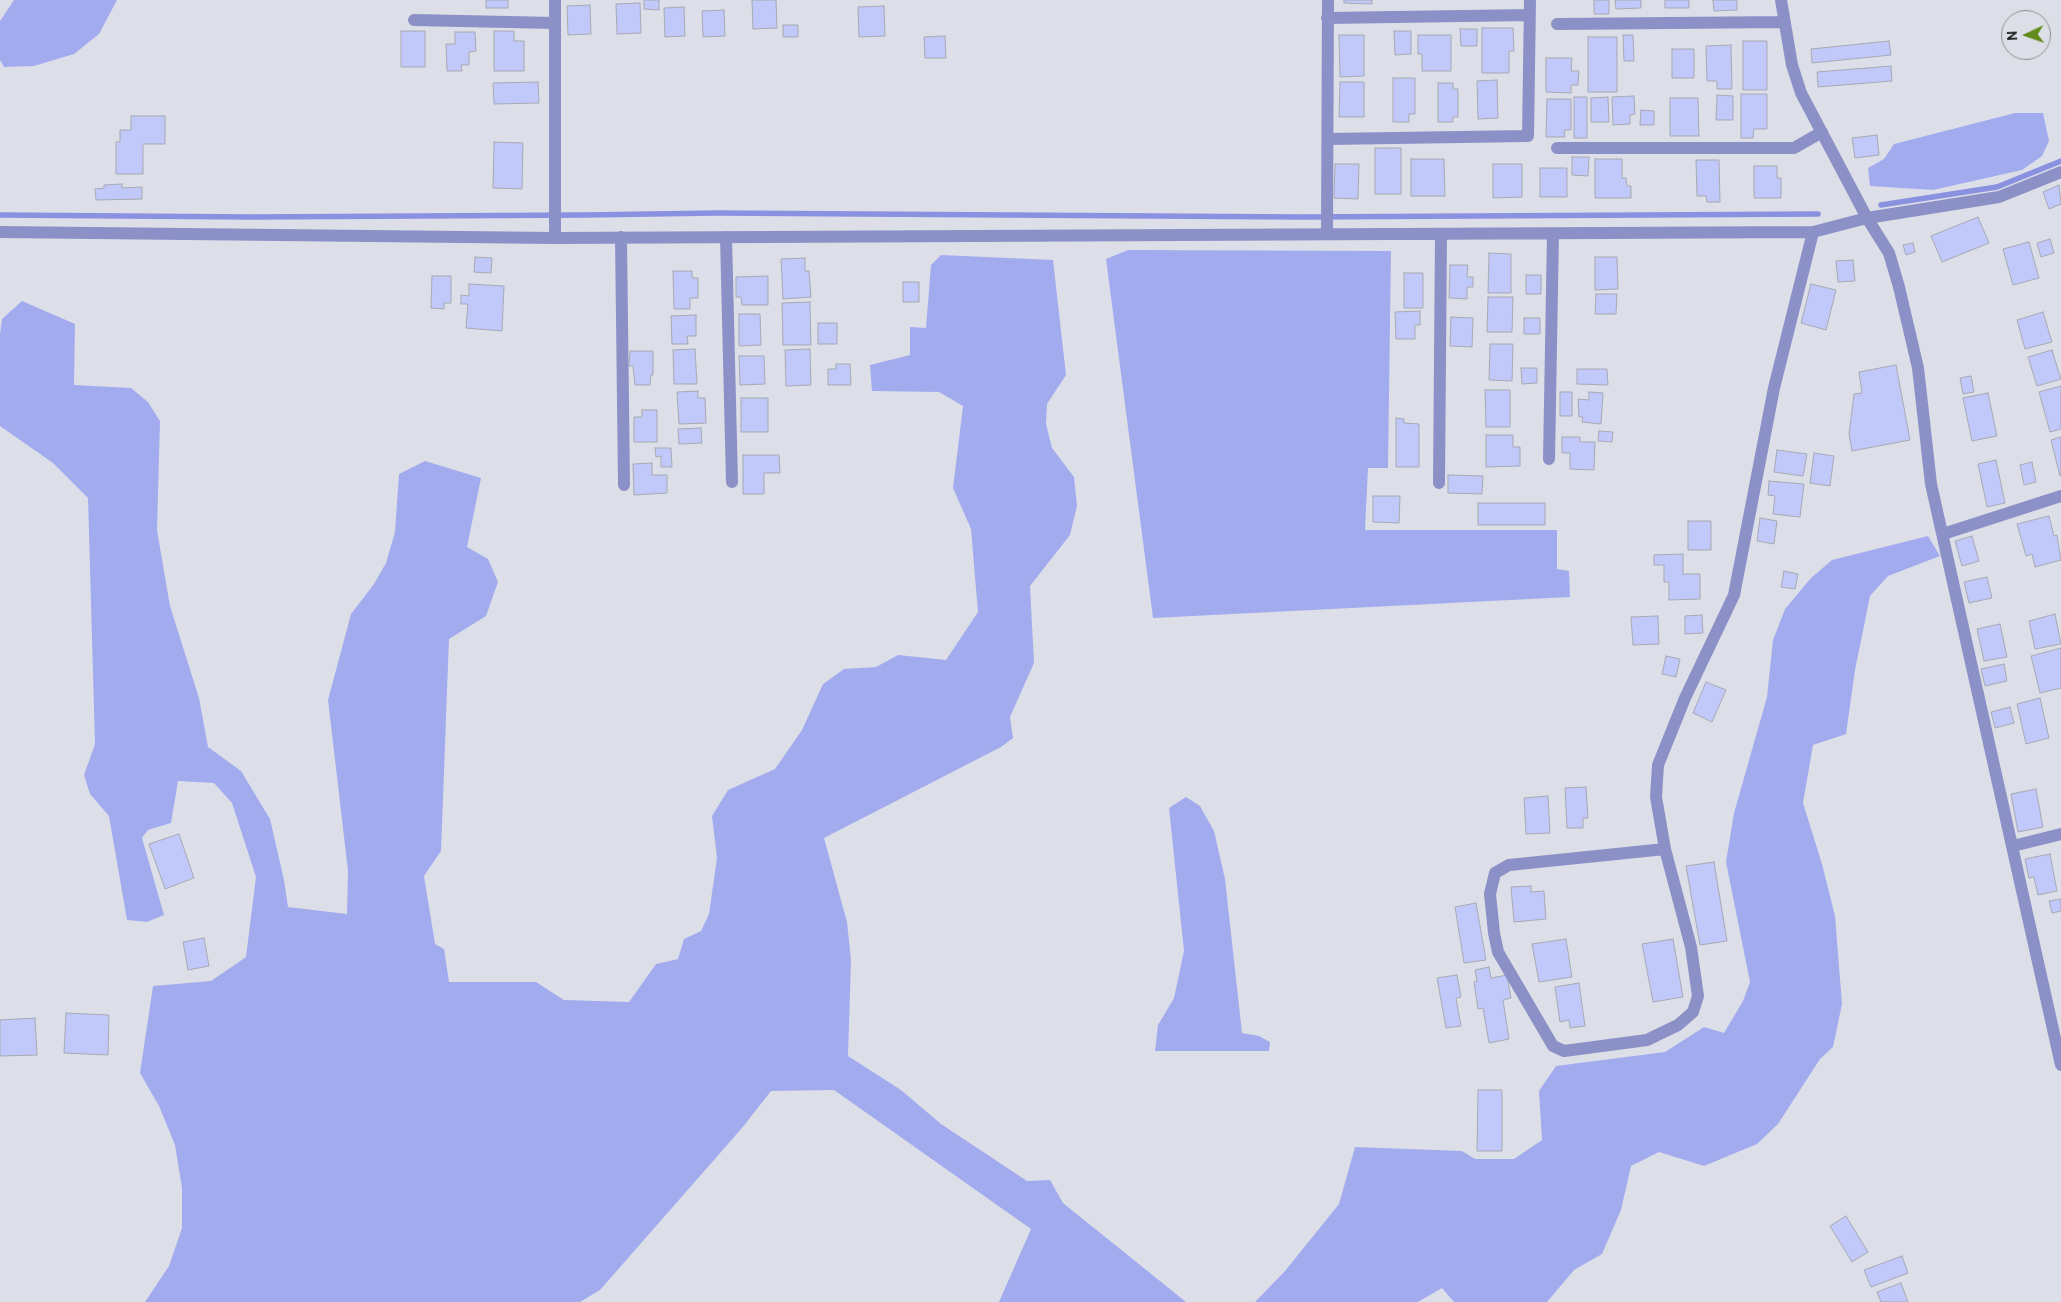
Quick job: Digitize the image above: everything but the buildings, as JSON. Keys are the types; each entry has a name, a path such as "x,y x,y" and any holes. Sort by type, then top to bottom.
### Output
{"street":[{"path":"555,0 555,238"},
{"path":"1327,234 1328,0"},
{"path":"1328,139 1528,136 1530,0"},
{"path":"1781,0 1792,65 1801,93 1867,218 1889,253 1899,287 1918,368 1926,450 1943,534 2061,1065"},
{"path":"1327,18 1530,15"},
{"path":"414,20 555,23"},
{"path":"1557,24 1784,22"},
{"path":"1557,148 1794,148 1822,132"},
{"path":"0,232 555,238 1813,232 1867,218 1999,198 2061,172"},
{"path":"1666,849 1509,865 1495,873 1490,894 1498,952 1553,1046 1564,1052 1647,1040 1678,1025 1693,1012 1698,996 1691,948 1666,849 1656,798 1658,765 1685,698 1734,595 1774,388 1813,232"},
{"path":"1439,483 1441,234"},
{"path":"1550,459 1554,234"},
{"path":"621,237 624,485"},
{"path":"726,237 732,482"},
{"path":"1943,534 2061,496"},
{"path":"2013,846 2061,834"}],"shaded area":[{"path":"14,0 117,0 99,34 74,54 34,66 4,67 0,60 0,21"},
{"path":"2015,113 2043,113 2049,141 2042,156 2022,170 1933,190 1870,186 1868,168 1884,159 1894,144"},
{"path":"1128,250 1391,251 1388,468 1368,468 1365,530 1557,530 1557,569 1569,571 1570,597 1153,618 1106,259"},
{"path":"941,255 1053,260 1066,375 1047,404 1046,424 1052,448 1074,477 1077,506 1070,535 1030,586 1034,663 1010,717 1013,738 1001,747 824,838 847,922 851,960 848,1056 901,1090 941,1124 1027,1181 1050,1180 1063,1203 1186,1302 999,1302 1031,1229 834,1090 771,1091 742,1128 600,1290 580,1302 145,1302 169,1266 182,1228 182,1188 175,1145 159,1106 140,1073 153,986 211,981 246,957 256,877 232,803 214,783 178,781 171,823 148,830 142,838 164,915 147,922 127,920 109,816 90,794 84,775 95,744 88,498 53,463 0,426 0,334 2,319 22,301 75,324 74,385 131,388 148,402 160,421 157,530 170,606 199,698 208,747 241,771 270,819 288,907 347,914 348,871 328,700 351,614 374,584 386,563 395,532 399,474 425,461 481,478 467,547 488,559 498,582 486,616 449,639 441,851 424,876 435,944 444,949 449,982 536,982 564,1000 629,1002 656,964 678,959 684,939 701,931 709,914 717,858 712,816 728,790 775,769 802,730 823,684 844,669 876,667 898,655 946,660 978,612 971,529 953,488 963,406 939,392 872,391 870,365 910,355 910,327 926,328 931,265"},
{"path":"1928,536 1940,556 1888,576 1870,596 1855,670 1846,734 1813,745 1803,803 1822,864 1835,916 1842,1004 1833,1047 1820,1059 1778,1124 1757,1144 1704,1166 1659,1152 1631,1166 1621,1210 1602,1254 1574,1270 1547,1302 1454,1302 1442,1288 1418,1302 1255,1302 1285,1271 1339,1204 1355,1147 1462,1151 1475,1159 1514,1159 1542,1140 1539,1091 1556,1066 1665,1052 1704,1027 1724,1033 1743,1001 1750,982 1726,862 1734,813 1767,697 1773,640 1785,609 1811,578 1832,560"},
{"path":"1186,797 1200,806 1214,831 1225,879 1242,1033 1259,1036 1270,1042 1269,1051 1155,1051 1158,1025 1174,998 1184,951 1169,808"}],"waterway":[{"path":"1881,205 1997,187 2061,161"},
{"path":"0,215 251,217 717,213 1300,217 1818,214"}]}
